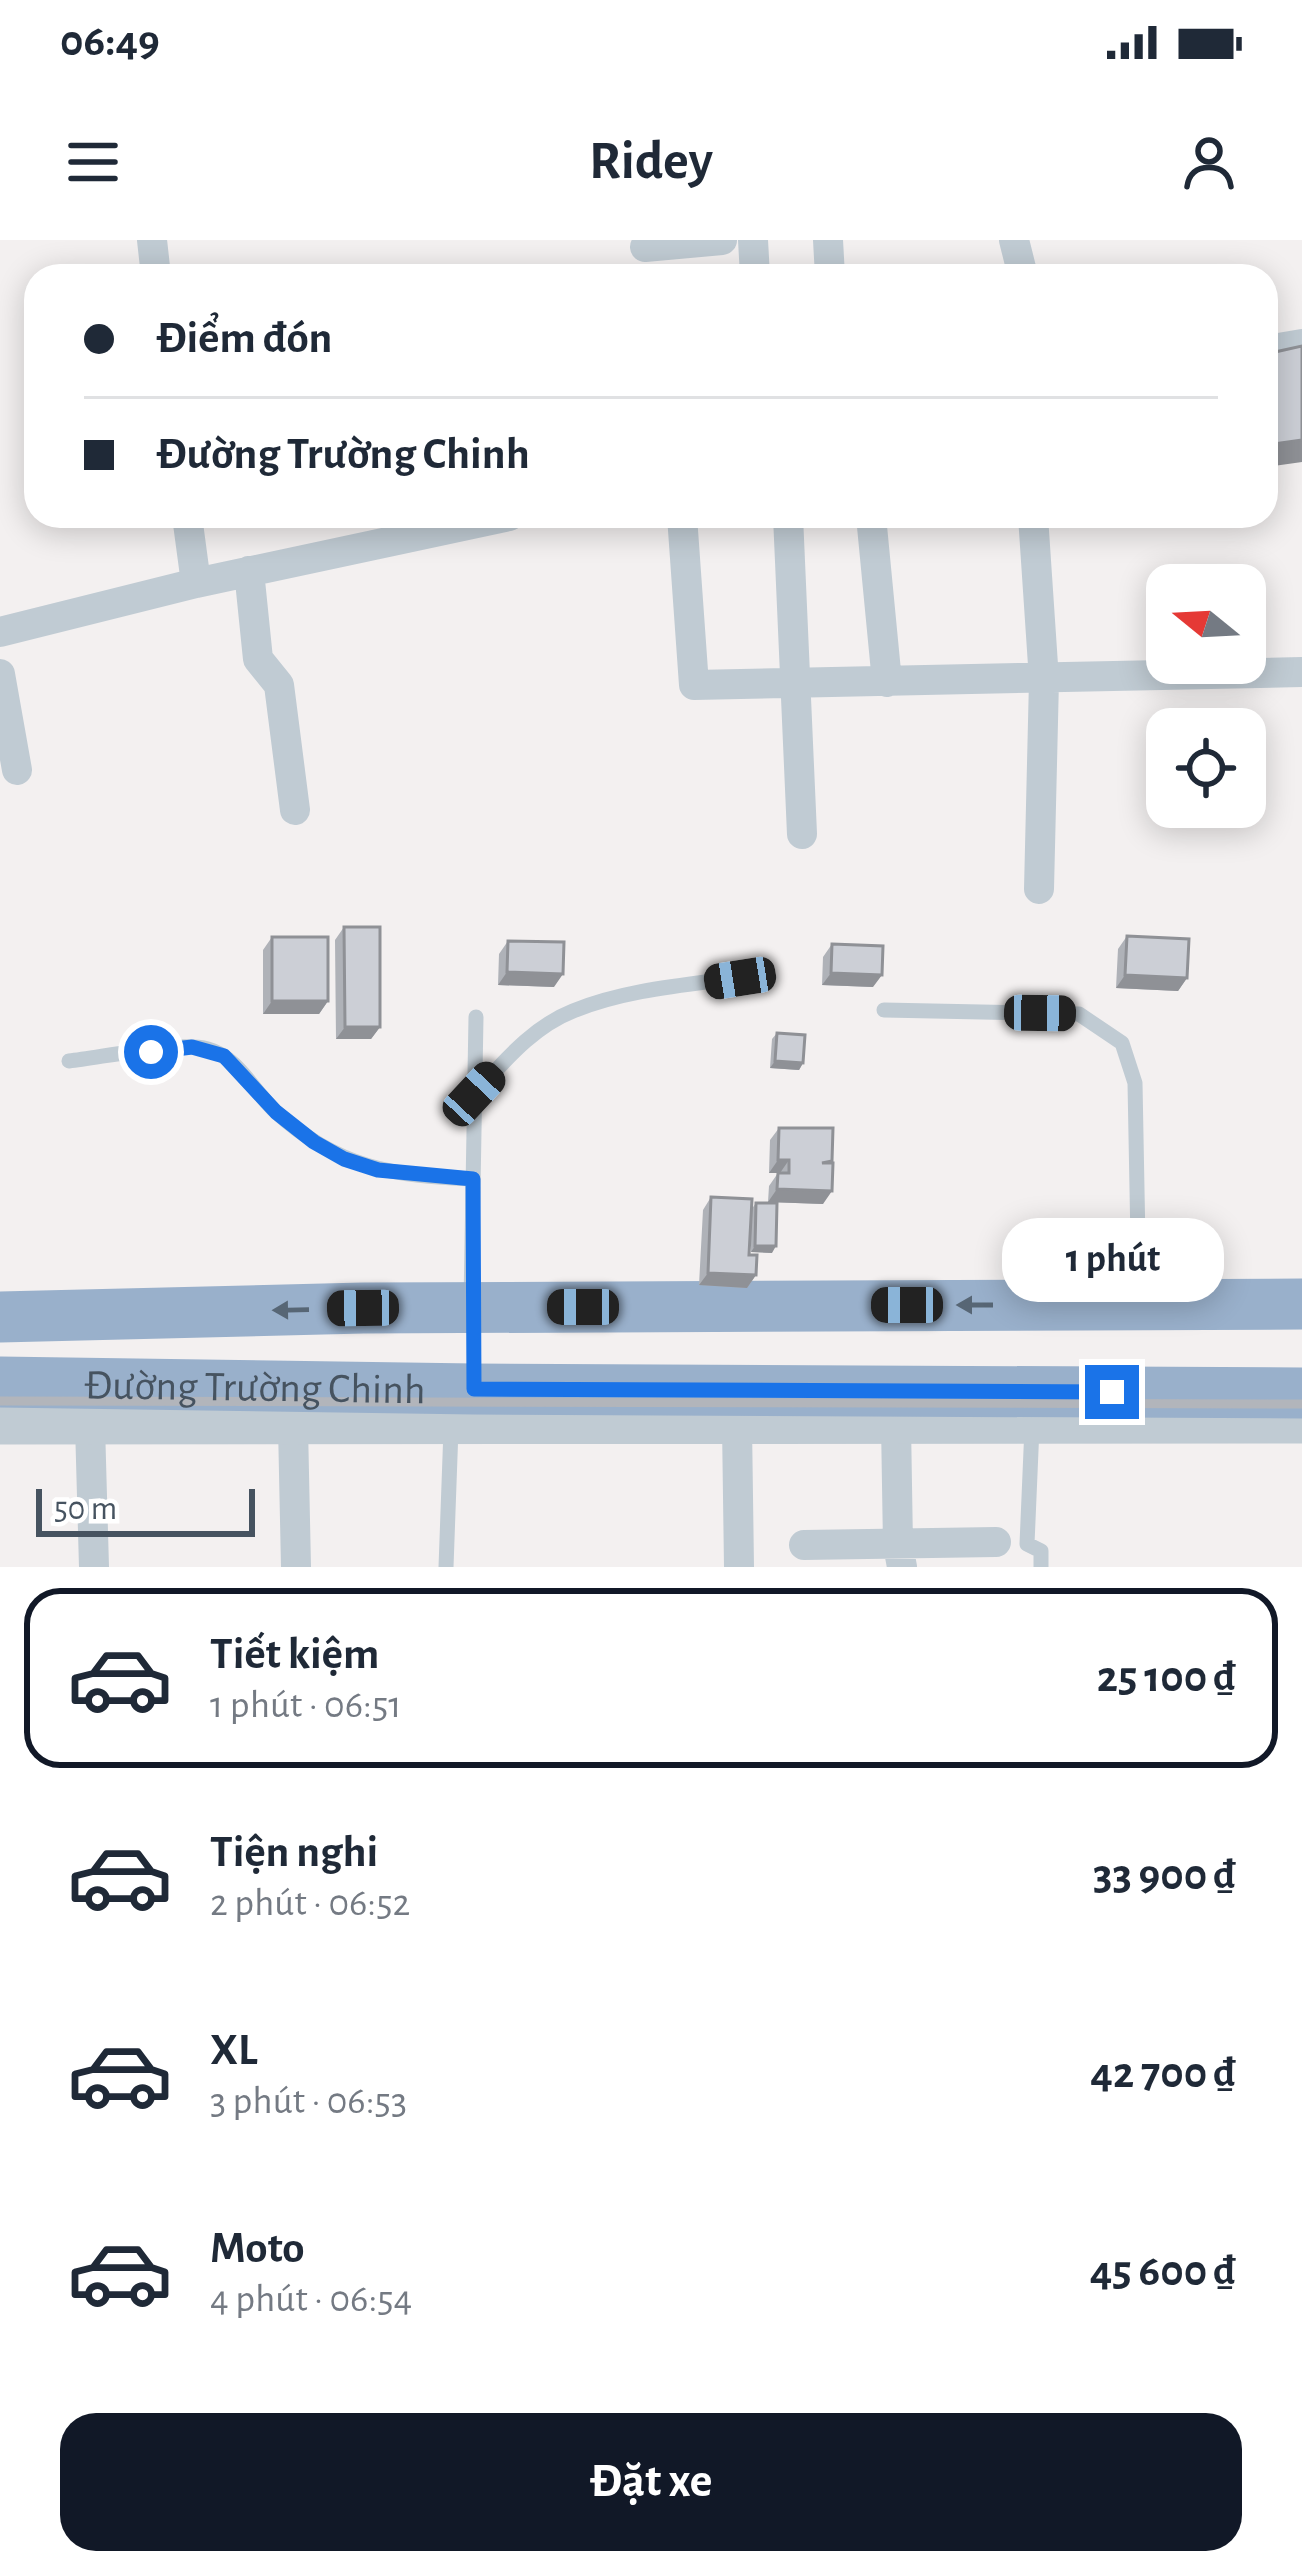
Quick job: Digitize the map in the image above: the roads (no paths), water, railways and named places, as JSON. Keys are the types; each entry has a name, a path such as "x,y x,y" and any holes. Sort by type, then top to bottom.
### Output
{"highway":[{"name":"Đường Trường Chinh","path":"0,1317 471,1307 1302,1304"},
{"path":"462,1408 471,1307"},
{"name":"Đường Trường Chinh","path":"0,1382 462,1408 1302,1393"}],"street":[{"path":"645,254 722,240"},
{"path":"189,528 196,583"},
{"path":"0,632 414,528"},
{"path":"683,528 694,685 1302,672"},
{"path":"789,528 802,834"},
{"path":"872,528 886,682"},
{"path":"1034,528 1044,680 1039,889"},
{"path":"249,571 258,659 279,685 295,810"},
{"path":"0,674 17,770"},
{"path":"0,1425 293,1426 462,1408 737,1425 1302,1424"},
{"path":"896,1424 900,1554"},
{"path":"90,1425 94,1567"},
{"path":"737,1425 739,1567"},
{"path":"293,1426 296,1567"},
{"path":"804,1545 900,1554 996,1542"}],"lane":[{"path":"474,1094 515,1051 570,1012 649,992 764,974"},
{"path":"884,1010 1079,1014 1122,1043 1136,1083 1139,1304"},
{"path":"471,1307 476,1017"},
{"path":"69,1061 192,1047 215,1051 276,1112 344,1159 378,1170 473,1179"},
{"path":"446,1567 462,1408"},
{"path":"1033,1424 1028,1544 1041,1551 1041,1567"}],"railway":[{"path":"0,1401 1302,1404"}]}
